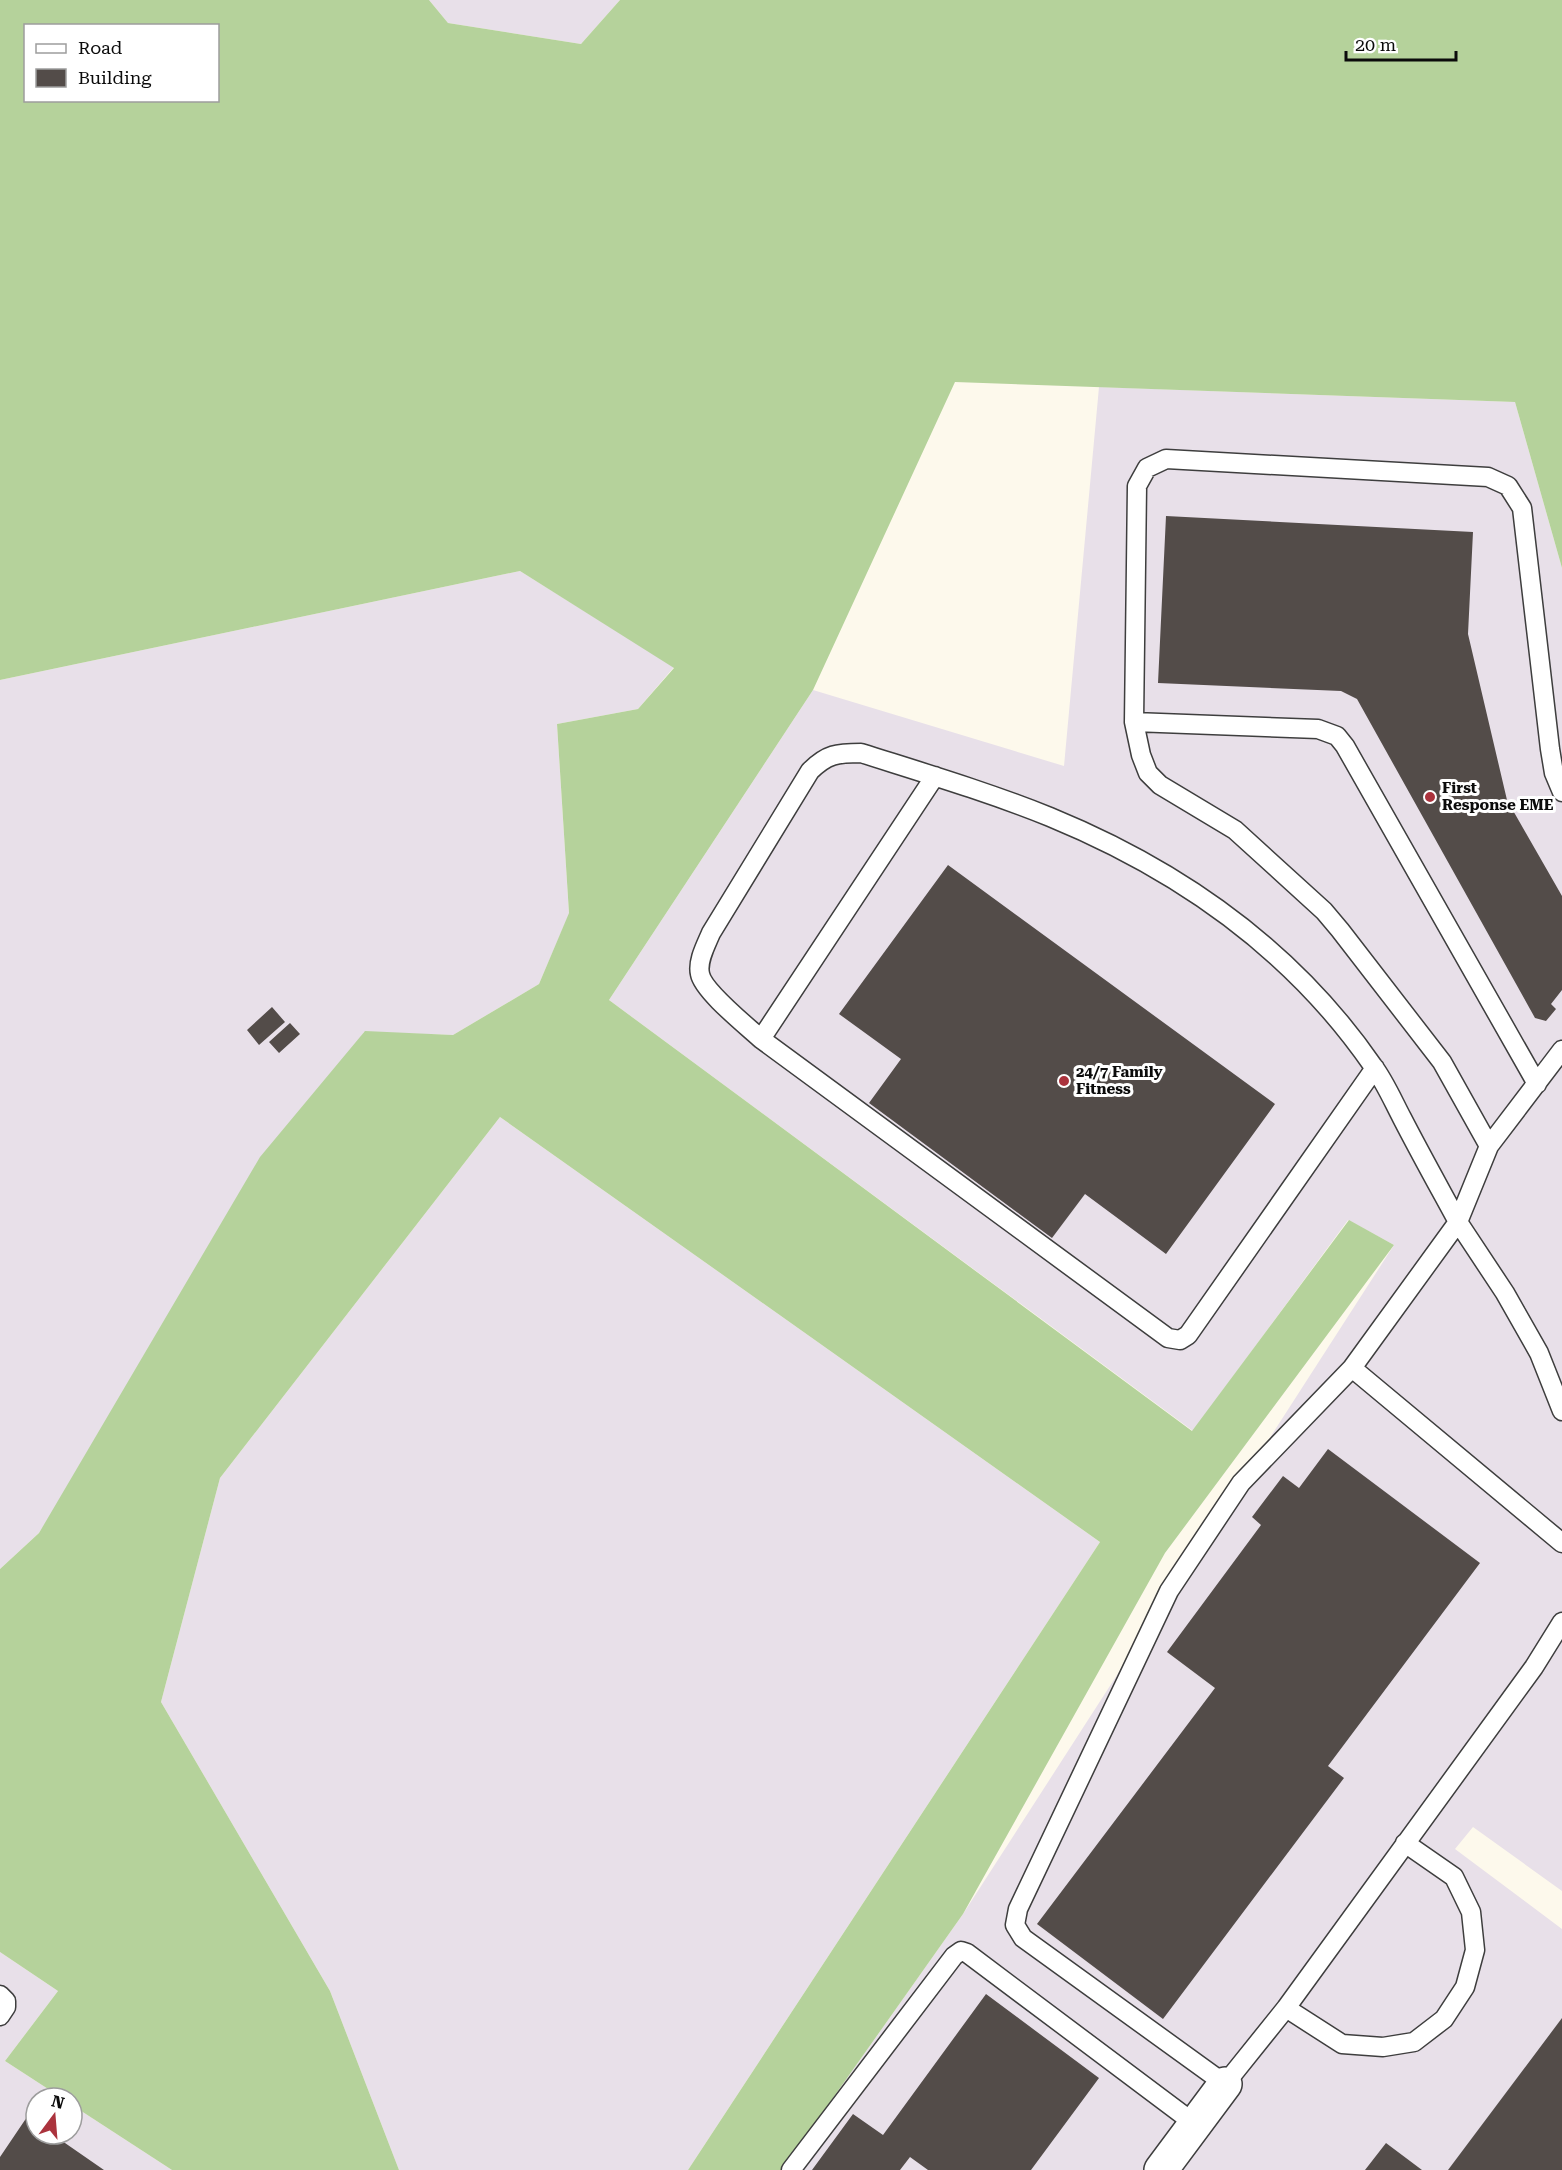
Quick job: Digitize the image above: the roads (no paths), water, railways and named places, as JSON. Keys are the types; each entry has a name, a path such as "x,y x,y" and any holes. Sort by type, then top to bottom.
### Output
{"street":[{"path":"1161,2170 1225,2084"}],"lane":[{"path":"1489,1146 1442,1062 1323,911 1235,830 1160,785 1148,773 1141,755 1134,722 1137,486 1147,468 1166,459 1488,477 1508,486 1522,508 1550,749 1554,774 1562,792"},
{"path":"1134,722 1318,729 1337,736 1345,746 1537,1084"},
{"path":"1375,1068 1188,1335 1180,1340 1168,1338 761,1039 708,989 700,974 700,964 711,933 810,771 830,756 842,753 861,753 935,776 1051,818 1125,852 1193,891 1249,931 1285,963 1325,1004 1375,1068 1458,1222 1505,1293 1539,1353 1562,1411"},
{"path":"761,1039 935,776"},
{"path":"1562,1050 1489,1146 1458,1222 1352,1368 1241,1483 1169,1591 1018,1909 1015,1925 1023,1938 1225,2084 1286,2007 1534,1667 1562,1622"},
{"path":"1352,1368 1562,1543"},
{"path":"1286,2007 1342,2044 1383,2047 1414,2042 1444,2019 1466,1987 1475,1950 1471,1912 1454,1877 1404,1843"},
{"path":"791,2170 954,1956 961,1952 967,1953 1195,2124"},
{"path":"0,1995 6,2001 6,2007 0,2016"}],"place":[{"name":"First Response EME","path":"1430,797"},
{"name":"24/7 Family Fitness","path":"1064,1081"}]}
